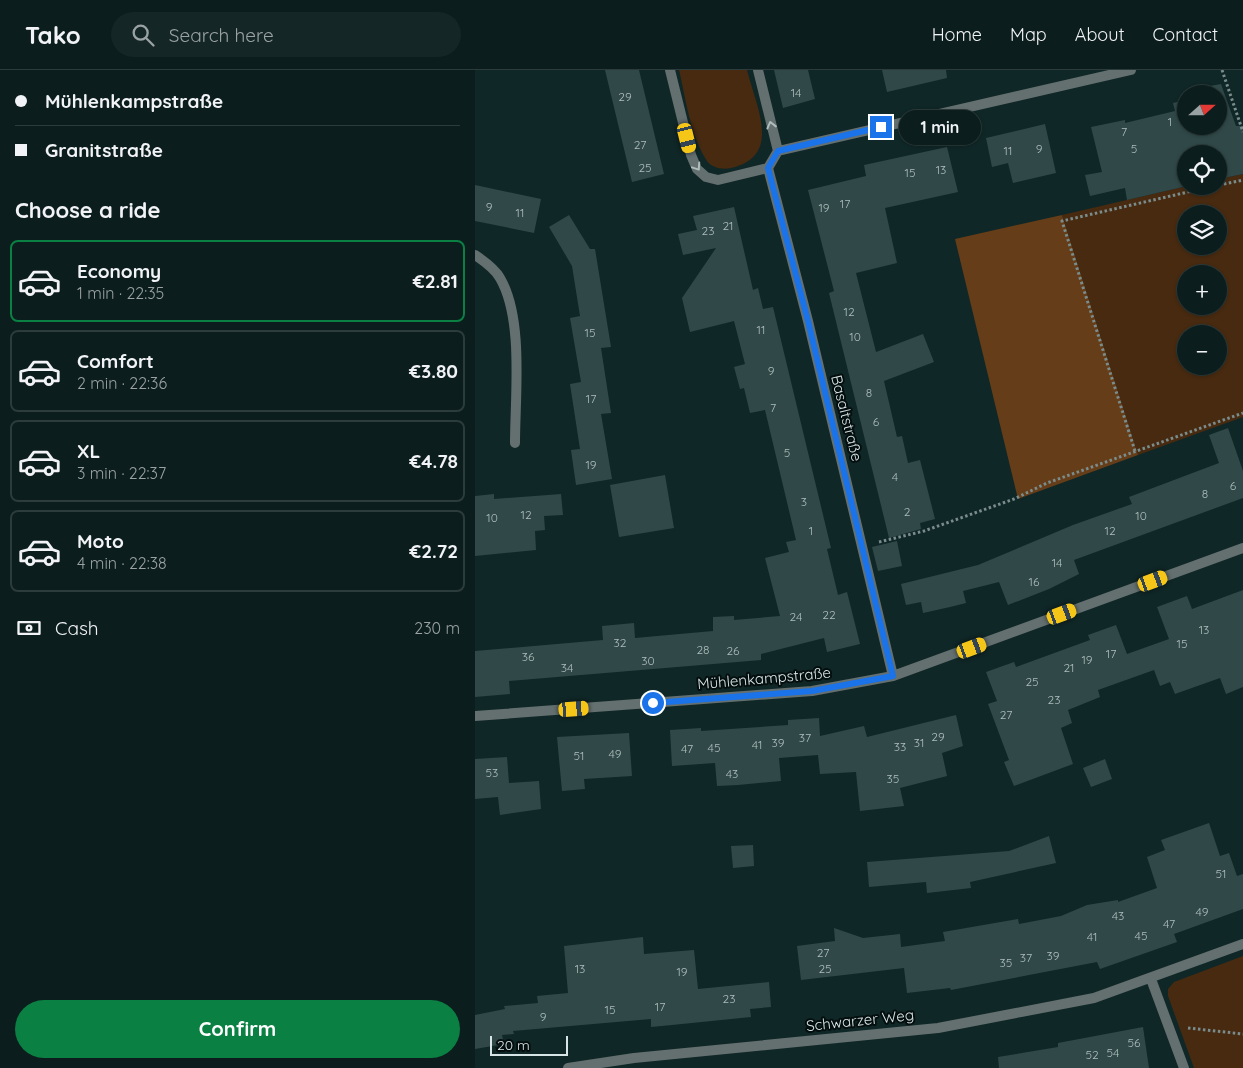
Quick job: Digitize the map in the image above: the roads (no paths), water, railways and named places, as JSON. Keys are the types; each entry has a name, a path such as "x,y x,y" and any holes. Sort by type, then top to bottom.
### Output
{"street":[{"path":"670,70 691,155 697,169 706,177 718,180 768,168 778,151 758,70"},
{"path":"778,151 1131,70"},
{"name":"Basaltstraße","path":"768,168 893,676"},
{"path":"475,255 485,261 500,278 515,330 515,443"},
{"name":"Mühlenkampstraße","path":"475,716 812,691 893,676 1243,548"},
{"name":"Schwarzer Weg","path":"568,1068 633,1058 938,1028 1094,998 1151,979 1243,944"},
{"path":"1151,979 1184,1068"}]}
